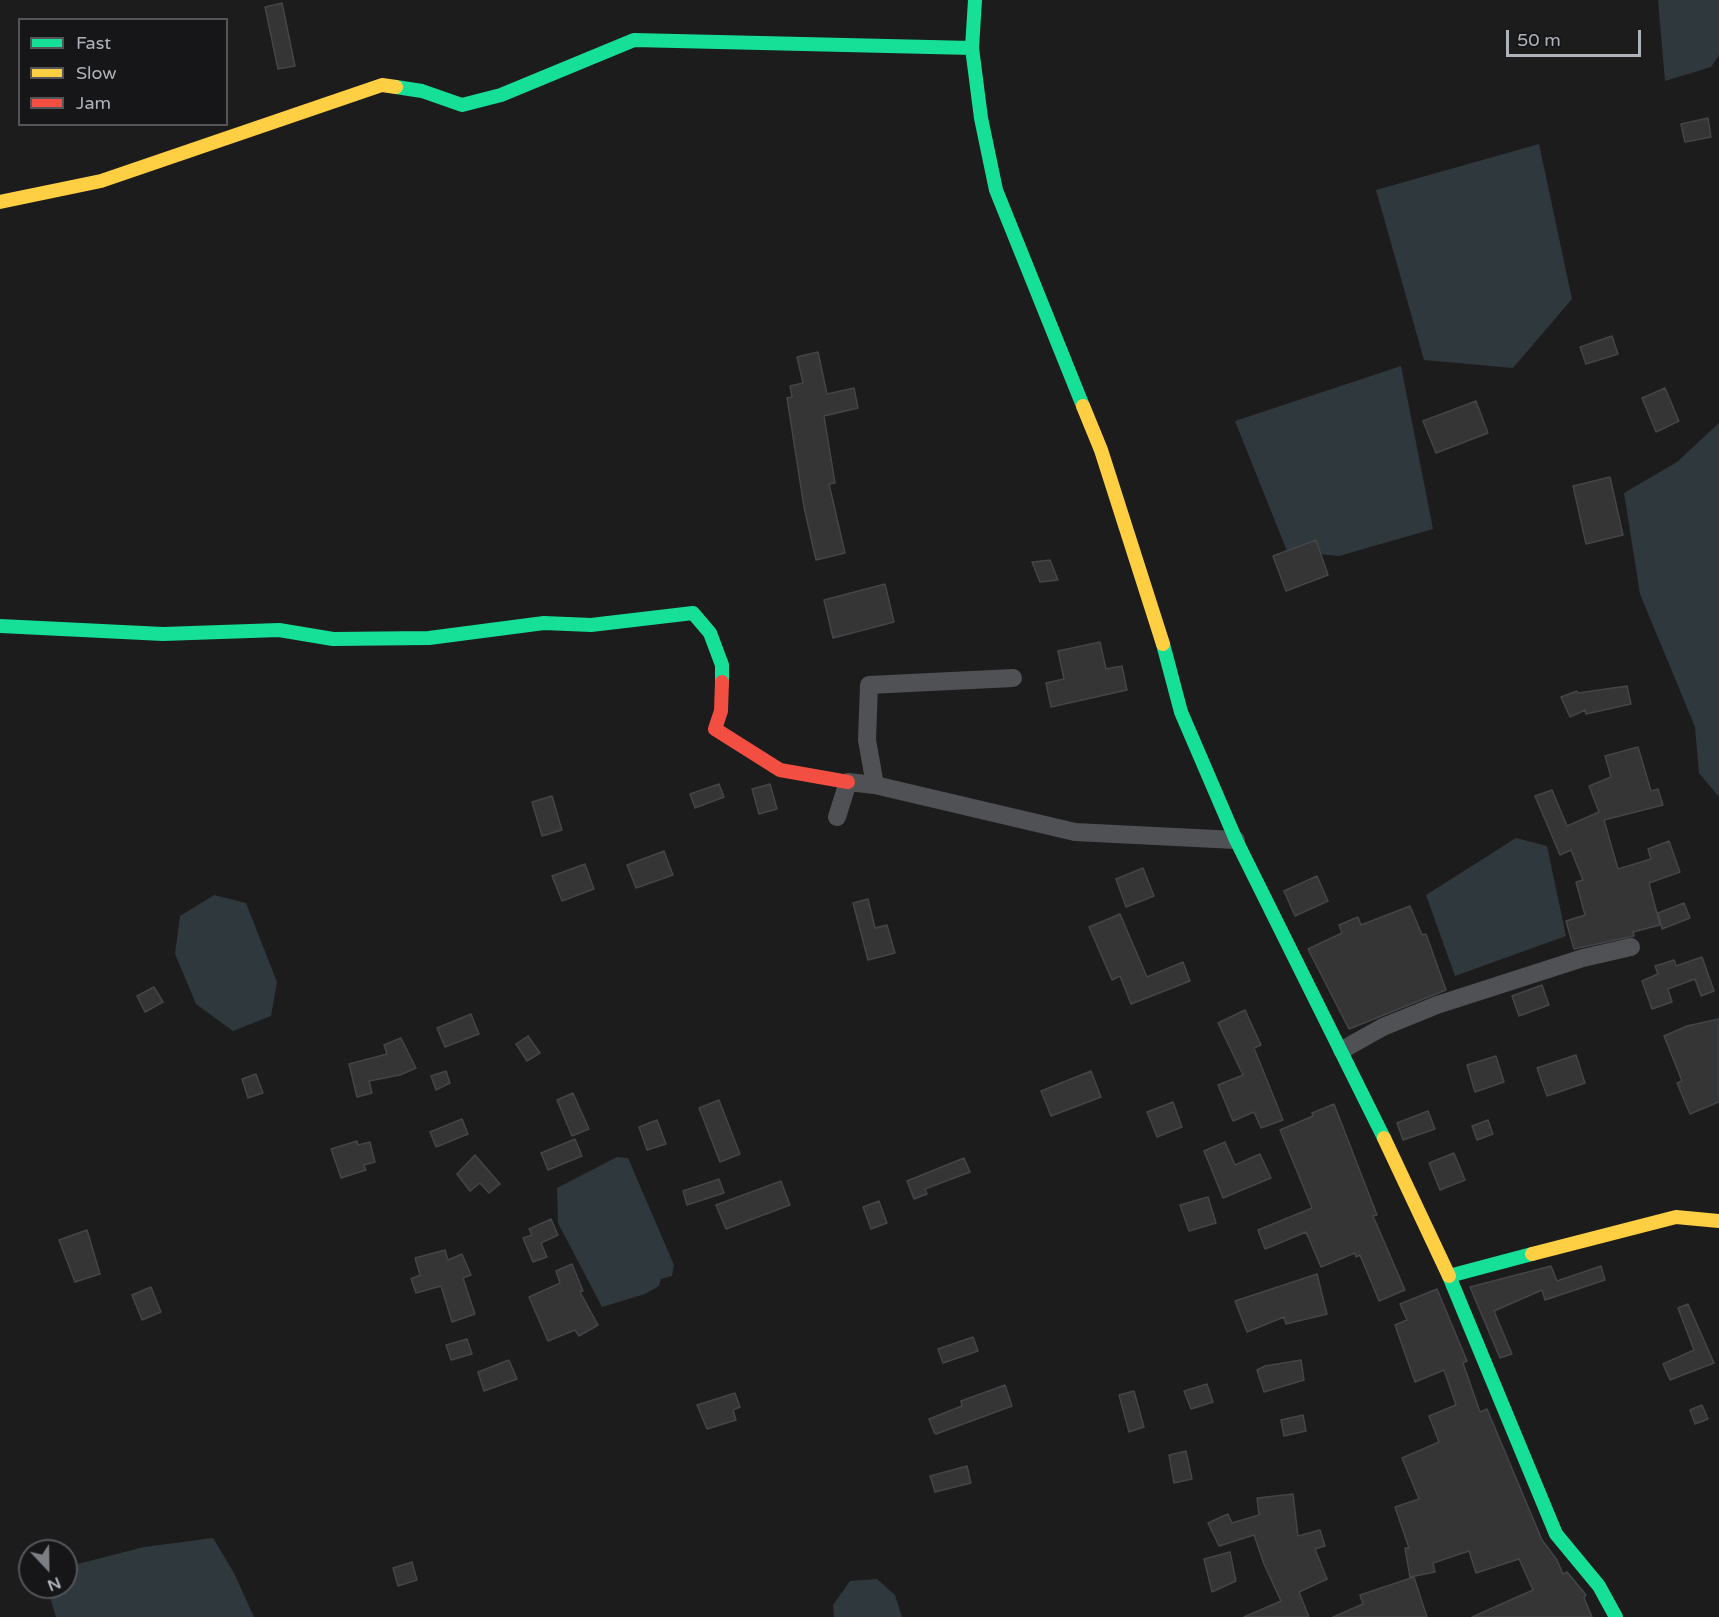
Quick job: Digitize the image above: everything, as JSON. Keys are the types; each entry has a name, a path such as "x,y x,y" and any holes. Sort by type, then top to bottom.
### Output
{"street":[{"path":"975,0 972,48 981,118 996,190 1101,450 1158,623 1181,712 1236,840 1342,1050 1449,1276 1556,1534 1599,1586 1616,1617"},
{"path":"0,202 101,181 382,85 422,91 462,105 501,95 634,40 972,48"},
{"path":"0,626 163,634 279,630 333,639 429,638 544,623 591,625 693,613 710,633 722,665 721,711 715,729 780,770 875,785 1075,832 1236,840"},
{"path":"875,785 867,740 869,685 1013,678"},
{"path":"837,817 848,782"},
{"path":"1342,1050 1383,1027 1437,1005 1553,967 1631,947"},
{"path":"1449,1276 1676,1217 1719,1221"}],"shaded area":[{"path":"1658,0 1719,0 1719,55 1711,67 1665,81"},
{"path":"1539,144 1572,299 1513,368 1424,360 1376,190"},
{"path":"1401,366 1433,529 1339,556 1287,551 1235,421"},
{"path":"1719,423 1719,797 1699,773 1695,727 1640,594 1624,493 1677,462"},
{"path":"1516,838 1547,846 1566,936 1455,976 1426,895"},
{"path":"214,895 246,903 277,982 271,1016 233,1031 196,1004 175,954 180,916"},
{"path":"617,1157 628,1158 674,1265 672,1276 661,1279 659,1286 645,1294 602,1307 558,1223 557,1188"},
{"path":"213,1538 234,1573 254,1617 56,1617 51,1599 78,1599 78,1564 144,1547"},
{"path":"877,1579 895,1595 902,1617 834,1617 833,1605 850,1581"}],"building":[{"path":"282,3 295,66 278,69 265,7"},
{"path":"1708,118 1711,137 1685,142 1681,124"},
{"path":"1612,336 1618,354 1586,364 1580,347"},
{"path":"818,352 827,394 854,388 858,408 824,416 835,483 829,484 845,553 816,560 804,507 787,398 792,397 790,386 803,383 797,357"},
{"path":"1665,388 1679,421 1656,432 1642,398"},
{"path":"1476,401 1488,433 1436,453 1423,421"},
{"path":"1610,477 1623,535 1586,544 1573,486"},
{"path":"1316,540 1328,575 1286,591 1273,556"},
{"path":"1050,560 1058,580 1040,582 1032,562"},
{"path":"885,584 894,622 833,638 824,600"},
{"path":"1100,642 1106,669 1122,666 1127,690 1051,707 1046,683 1064,679 1058,651"},
{"path":"1627,686 1631,704 1586,714 1585,710 1570,717 1561,697 1577,691 1578,693"},
{"path":"1638,747 1651,791 1658,789 1663,805 1604,820 1618,869 1651,859 1648,849 1669,841 1680,872 1649,883 1660,925 1633,932 1634,936 1574,949 1566,921 1585,915 1576,882 1583,880 1571,850 1560,855 1535,796 1552,790 1567,826 1599,812 1589,786 1611,777 1605,756"},
{"path":"719,784 724,797 695,808 690,794"},
{"path":"770,784 777,809 759,814 752,789"},
{"path":"552,796 562,830 542,836 532,802"},
{"path":"664,851 673,875 636,888 627,865"},
{"path":"585,864 594,889 562,901 552,876"},
{"path":"1143,868 1154,896 1126,907 1116,879"},
{"path":"1317,876 1328,901 1295,916 1284,891"},
{"path":"868,899 875,928 887,925 895,953 868,960 853,903"},
{"path":"1684,903 1690,918 1662,929 1658,913"},
{"path":"1410,906 1422,935 1426,934 1446,990 1349,1029 1308,949 1342,933 1339,925 1358,917 1361,925"},
{"path":"1120,914 1147,977 1183,962 1190,981 1131,1004 1120,976 1112,980 1089,927"},
{"path":"1702,957 1714,991 1701,996 1695,979 1668,989 1672,1002 1652,1009 1642,981 1658,974 1655,966 1674,960 1676,966"},
{"path":"1542,985 1549,1005 1519,1016 1512,996"},
{"path":"154,987 163,1002 145,1012 137,996"},
{"path":"1245,1010 1261,1045 1254,1048 1283,1120 1261,1128 1254,1112 1233,1121 1218,1085 1243,1075 1218,1023"},
{"path":"471,1014 479,1034 445,1047 437,1028"},
{"path":"1719,1019 1719,1102 1690,1114 1677,1083 1682,1081 1664,1036 1687,1026"},
{"path":"528,1036 540,1053 527,1061 516,1044"},
{"path":"401,1038 416,1068 400,1075 369,1081 372,1093 357,1097 349,1064 387,1054 384,1045"},
{"path":"1576,1055 1585,1083 1547,1096 1537,1068"},
{"path":"1496,1056 1504,1082 1475,1092 1467,1065"},
{"path":"446,1071 450,1083 436,1090 431,1076"},
{"path":"1091,1071 1101,1097 1051,1116 1041,1091"},
{"path":"256,1074 263,1093 248,1098 242,1079"},
{"path":"573,1093 589,1129 572,1136 557,1100"},
{"path":"719,1100 740,1154 720,1162 699,1108"},
{"path":"1173,1102 1182,1127 1157,1137 1147,1112"},
{"path":"1334,1104 1377,1215 1373,1216 1405,1290 1379,1301 1360,1255 1356,1257 1355,1253 1321,1267 1306,1232 1265,1249 1258,1230 1312,1208 1280,1130"},
{"path":"1428,1111 1435,1129 1403,1140 1397,1123"},
{"path":"462,1119 468,1134 436,1147 430,1132"},
{"path":"657,1120 666,1144 647,1150 639,1127"},
{"path":"1488,1120 1493,1134 1477,1140 1472,1126"},
{"path":"575,1139 582,1156 548,1170 541,1153"},
{"path":"357,1141 358,1145 370,1142 375,1162 364,1165 366,1170 341,1178 331,1149"},
{"path":"1225,1142 1235,1165 1260,1154 1271,1178 1223,1198 1204,1151"},
{"path":"1454,1153 1465,1180 1440,1190 1429,1163"},
{"path":"475,1155 500,1184 489,1193 480,1183 470,1191 457,1174"},
{"path":"964,1158 970,1172 925,1189 927,1194 914,1199 907,1181"},
{"path":"719,1179 724,1193 687,1205 683,1191"},
{"path":"781,1181 790,1205 726,1229 716,1205"},
{"path":"1208,1197 1216,1223 1189,1231 1180,1205"},
{"path":"879,1201 887,1223 871,1229 863,1207"},
{"path":"551,1219 558,1235 541,1243 547,1257 533,1262 523,1238 532,1235 529,1229"},
{"path":"87,1230 100,1274 75,1282 59,1240"},
{"path":"445,1250 448,1260 462,1254 471,1275 463,1278 475,1314 452,1322 441,1286 416,1293 411,1279 420,1275 415,1258"},
{"path":"572,1264 583,1291 580,1292 598,1325 579,1336 575,1330 548,1341 529,1297 560,1283 556,1271"},
{"path":"1551,1266 1557,1281 1601,1266 1605,1280 1545,1300 1542,1290 1494,1311 1512,1354 1500,1358 1470,1287"},
{"path":"1317,1274 1327,1314 1286,1324 1284,1317 1247,1332 1235,1301"},
{"path":"151,1287 161,1312 142,1320 132,1295"},
{"path":"1437,1289 1467,1361 1463,1363 1480,1412 1487,1409 1542,1540 1557,1560 1563,1574 1567,1572 1586,1595 1584,1598 1592,1617 1472,1617 1533,1590 1519,1559 1476,1573 1469,1551 1433,1563 1435,1572 1410,1577 1405,1548 1409,1548 1395,1507 1419,1499 1402,1458 1439,1442 1429,1416 1456,1405 1444,1370 1415,1382 1395,1325 1407,1320 1400,1304"},
{"path":"1688,1304 1714,1363 1670,1380 1663,1364 1694,1350 1678,1308"},
{"path":"973,1337 978,1351 943,1363 938,1349"},
{"path":"467,1339 472,1354 451,1360 446,1345"},
{"path":"509,1360 517,1379 484,1391 478,1372"},
{"path":"1301,1360 1304,1380 1264,1392 1257,1370 1265,1366"},
{"path":"1207,1384 1213,1402 1191,1409 1184,1391"},
{"path":"1005,1385 1012,1406 936,1434 934,1432 929,1419 962,1406 961,1401"},
{"path":"1134,1391 1144,1427 1129,1432 1119,1395"},
{"path":"735,1393 740,1407 733,1410 736,1420 707,1429 697,1405"},
{"path":"1702,1405 1708,1419 1695,1424 1690,1410"},
{"path":"1303,1415 1306,1431 1284,1436 1281,1420"},
{"path":"1186,1451 1192,1479 1174,1483 1169,1455"},
{"path":"967,1466 971,1483 935,1492 930,1476"},
{"path":"1293,1494 1298,1536 1320,1530 1325,1546 1315,1549 1327,1579 1299,1592 1309,1617 1244,1617 1281,1601 1254,1535 1219,1546 1208,1523 1228,1514 1232,1523 1259,1515 1257,1498"},
{"path":"1230,1552 1236,1581 1212,1592 1204,1559"},
{"path":"412,1562 417,1580 398,1586 393,1568"},
{"path":"1414,1577 1427,1617 1333,1617 1363,1604 1360,1595"}],"traffic: fast":[{"path":"975,0 972,48 981,118 996,190 1083,406"},
{"path":"396,87 422,91 462,105 501,95 634,40 972,48"},
{"path":"0,626 163,634 279,630 333,639 429,638 544,623 591,625 693,613 710,633 722,665 722,682"},
{"path":"1163,644 1181,712 1236,840 1384,1138"},
{"path":"1532,1254 1449,1276 1556,1534 1599,1586 1616,1617"}],"traffic: slow":[{"path":"0,202 101,181 382,85 396,87"},
{"path":"1083,406 1101,450 1163,644"},
{"path":"1384,1138 1449,1276"},
{"path":"1532,1254 1676,1217 1719,1221"}],"traffic: jam":[{"path":"722,682 721,711 715,729 780,770 848,782"}]}
